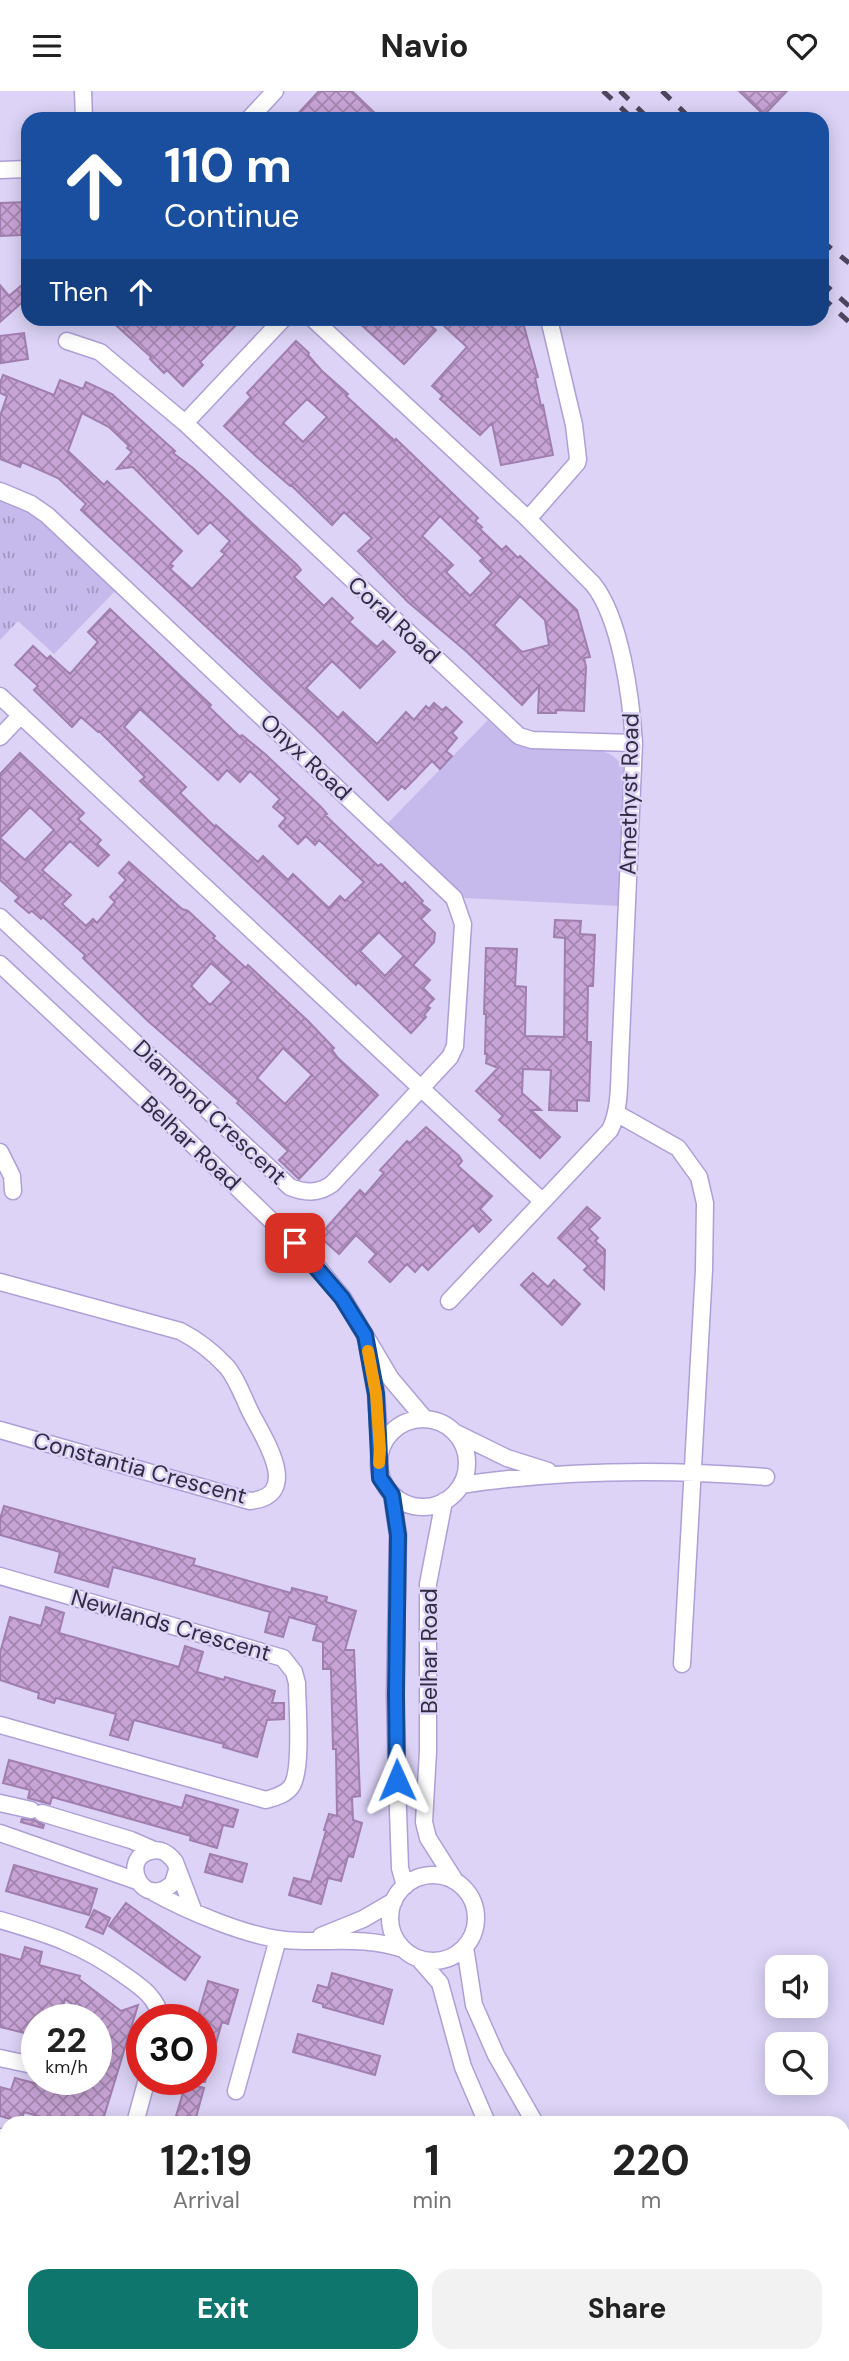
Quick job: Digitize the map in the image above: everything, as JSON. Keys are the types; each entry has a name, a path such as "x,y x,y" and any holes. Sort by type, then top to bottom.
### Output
{"street":[{"path":"83,91 84,112"},
{"path":"256,112 275,91"},
{"path":"0,170 21,169"},
{"path":"185,423 276,326"},
{"name":"Amethyst Road","path":"321,326 528,519 593,584 607,604 612,618 629,698 634,743 617,1113 610,1130 449,1301"},
{"path":"528,519 578,459 574,425 552,326"},
{"name":"Coral Road","path":"67,341 100,352 185,423 519,736 532,740 634,743"},
{"name":"Onyx Road","path":"0,491 31,504 47,515 453,898 463,924 456,1040 450,1057 422,1087"},
{"path":"0,696 542,1201"},
{"path":"0,737 21,715"},
{"name":"Diamond Crescent","path":"0,917 290,1187 307,1192 328,1187 422,1087"},
{"name":"Belhar Road","path":"0,964 186,1137 310,1258 342,1298 391,1379 424,1418"},
{"path":"617,1113 678,1148 699,1177 705,1203 704,1269 682,1664"},
{"path":"0,1152 12,1176 13,1191"},
{"name":"Constantia Crescent","path":"0,1282 180,1331 204,1345 229,1370 272,1454 277,1475 276,1484 270,1495 250,1501 0,1430"},
{"name":"Belhar Road","path":"365,1335 376,1394 380,1450"},
{"path":"455,1432 463,1444 467,1458 461,1485 444,1501 426,1507 408,1505 392,1495 380,1478 380,1450 392,1430 402,1423 424,1418 441,1422 455,1432 508,1458 557,1474"},
{"path":"461,1485 557,1474 693,1472 766,1477"},
{"name":"Belhar Road","path":"392,1495 398,1535 397,1780 400,1868 405,1886"},
{"name":"Belhar Road","path":"444,1501 428,1584 428,1751 424,1822 428,1838 454,1879"},
{"name":"Newlands Crescent","path":"0,1576 283,1658 294,1672 297,1683 298,1767 290,1789 280,1796 266,1800 0,1725"},
{"path":"0,1803 131,1840 170,1855 194,1912"},
{"path":"0,1833 137,1881 144,1888 224,1924 278,1939 370,1940 403,1949 419,1959 440,1983 463,2067 484,2116"},
{"path":"137,1881 136,1865 139,1857 154,1850"},
{"path":"153,1892 167,1888 176,1877 177,1870"},
{"path":"403,1949 393,1934 390,1917 394,1901 405,1886 418,1878 433,1875 454,1879 473,1900 477,1916 474,1933 465,1947 453,1956 439,1961 419,1959"},
{"path":"313,1940 363,1919 394,1901"},
{"path":"0,1920 70,1943 98,1956 146,1990 156,2004"},
{"path":"236,2091 278,1939"},
{"path":"465,1947 474,2005 496,2055 531,2116"},
{"path":"0,2058 21,2063"},
{"path":"137,2116 143,2095"}],"green space":[{"path":"0,498 41,520 115,591 54,654 18,621 0,640"},
{"path":"488,720 509,738 524,746 595,750 608,753 618,760 625,772 620,906 465,898 388,823"}],"building":[{"path":"319,91 352,91 374,112 300,112"},
{"path":"739,91 787,91 767,112 761,112"},
{"path":"21,202 21,235 0,236 0,203"},
{"path":"0,285 9,296 21,286 21,303 0,322"},
{"path":"117,326 235,326 200,362 203,365 183,386 167,370 164,373 151,357"},
{"path":"363,326 431,326 436,330 404,364"},
{"path":"444,326 524,326 538,377 535,378 553,455 501,465 492,423 480,435 440,399 443,396 432,386 467,347"},
{"path":"24,333 28,359 1,363 0,336"},
{"path":"296,341 309,353 322,371 348,394 346,396 395,441 396,439 478,518 475,521 482,527 480,529 502,550 506,546 518,558 520,556 577,610 590,657 584,658 584,711 556,710 556,713 538,713 539,686 522,705 467,652 408,602 358,551 372,538 344,512 332,525 224,426 251,397 247,393","holes":["307,399 327,417 303,442 283,423","440,516 483,558 480,561 492,573 470,596 446,572 453,565 422,536","520,596 545,620 549,645 522,652 494,625"]},
{"path":"3,375 54,395 60,380 83,389 86,382 112,394 297,565 301,570 294,577 324,606 332,598 353,618 349,622 377,647 383,641 395,652 360,688 332,661 306,688 338,718 343,712 377,744 406,712 414,720 426,706 429,709 434,703 442,710 446,707 462,722 452,733 457,738 446,751 452,756 440,769 432,761 405,789 402,786 388,800 317,730 81,510 86,504 58,478 22,462 20,467 0,459 0,416 7,396 0,393","holes":["82,413 109,427 132,452 117,469 133,467 198,534 210,522 230,541 221,551 225,554 192,589 170,569 173,566 170,564 182,551 107,481 104,485 68,451"]},
{"path":"110,609 211,705 209,707 240,737 242,735 265,754 321,807 327,814 325,815 378,866 381,864 402,885 405,882 423,901 421,903 430,910 421,919 435,933 434,942 413,965 430,980 423,988 434,999 427,1006 430,1008 424,1015 426,1017 411,1033 358,982 356,985 140,781 145,777 99,731 81,717 72,727 34,690 38,686 15,665 33,646 47,659 50,656 70,674 98,642 88,632","holes":["140,709 218,780 227,770 240,782 250,771 280,799 273,807 286,818 279,826 298,844 306,836 315,845 319,840 364,882 345,901 340,896 329,908 293,874 288,880 263,856 258,862 216,825 215,827 180,793 186,787 124,727","379,932 404,956 385,976 360,951"]},
{"path":"20,753 84,813 78,819 101,840 97,844 109,855 98,866 70,841 42,870 71,895 62,904 86,926 93,919 97,923 115,902 110,897 126,880 119,873 129,862 182,909 188,911 215,936 213,938 246,968 248,965 307,1020 334,1048 332,1050 338,1058 378,1095 299,1179 279,1160 288,1151 237,1103 239,1101 148,1021 83,958 85,955 43,917 41,919 32,911 29,913 15,901 19,897 0,880 0,838 0,774","holes":["30,807 54,830 25,860 0,838","211,963 232,982 210,1005 191,986","283,1048 312,1075 285,1104 257,1078"]},
{"path":"555,920 581,921 580,934 595,935 593,986 588,986 587,1042 591,1042 589,1101 577,1100 577,1111 549,1110 551,1070 523,1069 522,1093 541,1110 531,1110 560,1137 540,1158 499,1120 503,1116 476,1091 498,1068 486,1063 485,1054 486,948 517,949 515,986 526,987 525,1036 564,1037 565,938 554,937"},
{"path":"426,1127 459,1156 462,1161 458,1166 492,1196 480,1209 491,1220 479,1232 473,1225 428,1270 422,1264 415,1272 407,1264 390,1282 369,1262 376,1254 356,1235 339,1254 319,1236 360,1190 365,1195 384,1173 380,1170 407,1141 410,1143"},
{"path":"587,1207 600,1218 589,1229 598,1238 595,1241 605,1250 604,1289 584,1270 588,1266 558,1238"},
{"path":"533,1273 548,1287 554,1280 580,1304 562,1325 521,1285"},
{"path":"4,1506 195,1559 193,1565 291,1593 292,1588 327,1597 326,1602 356,1611 345,1650 354,1650 360,1796 352,1797 353,1820 362,1823 353,1857 348,1856 341,1881 328,1878 321,1904 289,1895 294,1878 311,1882 329,1814 337,1816 331,1669 323,1669 323,1642 313,1640 317,1625 289,1617 283,1637 265,1632 270,1612 146,1576 113,1567 108,1587 55,1572 60,1552 0,1535 0,1519"},
{"path":"46,1607 64,1613 59,1633 179,1667 185,1646 203,1652 197,1672 275,1691 272,1703 284,1703 284,1719 267,1720 257,1757 223,1747 224,1744 134,1720 128,1740 110,1735 116,1714 56,1698 54,1703 38,1698 39,1693 0,1680 0,1653 10,1617 41,1626"},
{"path":"9,1760 182,1808 186,1795 238,1810 233,1827 223,1825 217,1848 190,1840 191,1836 52,1797 50,1804 28,1798 30,1790 3,1783"},
{"path":"22,1819 34,1820 44,1825 43,1828 21,1822"},
{"path":"210,1854 247,1864 242,1882 205,1872"},
{"path":"14,1865 97,1889 89,1915 6,1891"},
{"path":"126,1903 200,1957 185,1980 109,1926"},
{"path":"94,1910 110,1918 103,1934 86,1927"},
{"path":"25,1947 42,1952 39,1965 80,1976 79,1979 112,2004 72,2004 65,1999 64,2004 21,2004 21,2032 0,2027 0,1954 21,1960"},
{"path":"332,1973 392,1990 383,2024 323,2007 323,2004 313,2001 318,1985 328,1988"},
{"path":"208,1981 238,1990 228,2024 222,2022 217,2040 217,2004 201,2004"},
{"path":"112,2004 121,2011 126,2009 126,2044 112,2090"},
{"path":"298,2034 380,2056 375,2075 293,2052"},
{"path":"15,2078 21,2080 21,2095 111,2095 104,2116 38,2116 24,2112 23,2116 0,2116 0,2087 11,2090"},
{"path":"182,2095 202,2095 196,2116 176,2116"}],"railway":[{"path":"603,91 626,112"},
{"path":"620,91 642,112"},
{"path":"662,91 684,112"},
{"path":"829,247 849,263"},
{"path":"829,288 849,306"},
{"path":"829,303 849,322"}],"slow traffic":[{"path":"368,1351 376,1394 379,1463"}],"route":[{"path":"295,1243 342,1298 365,1335 376,1394 380,1478 392,1495 398,1535 397,1780"}]}
